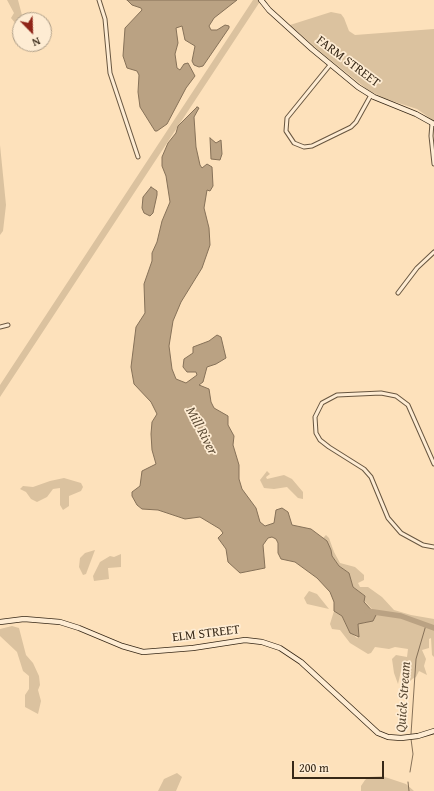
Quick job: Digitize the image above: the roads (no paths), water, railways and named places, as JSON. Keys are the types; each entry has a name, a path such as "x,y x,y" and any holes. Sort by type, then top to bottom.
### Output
{"main road":[{"name":"FARM STREET","path":"261,0 284,24 330,65 371,95 416,114 433,124"},
{"name":"ELM STREET","path":"0,622 24,619 60,622 79,628 122,646 143,652 192,648 245,640 268,643 280,648 301,662 374,730 388,737 412,738 434,731"}],"street":[{"path":"99,0 105,19 110,74 138,157"},
{"path":"330,65 287,118 286,131 294,143 302,147 312,146 351,127 356,122 371,95"},
{"path":"433,124 431,136 434,164"},
{"path":"398,293 417,268 434,252"},
{"path":"0,327 8,325"},
{"path":"434,464 408,405 396,396 381,393 337,395 322,403 315,417 316,433 320,440 364,468 371,477 388,518 401,533 423,545 434,547"}],"water":[{"path":"127,0 237,0 214,18 209,26 211,30 217,30 225,25 229,26 229,28 203,66 199,67 194,65 192,61 195,46 185,40 182,26 176,28 178,43 175,54 177,68 180,70 184,64 188,63 195,76 186,88 167,124 157,131 155,131 140,107 138,92 139,75 137,71 127,68 123,56 125,28 142,10 141,8 132,5"},
{"path":"197,107 199,108 194,117 196,147 200,165 202,168 207,164 212,167 213,186 210,191 207,190 204,208 209,228 210,245 202,268 181,302 173,321 169,346 172,369 176,379 186,383 197,375 196,372 187,372 183,367 184,359 193,353 193,347 209,341 217,335 221,337 226,358 207,367 203,382 199,385 209,389 211,402 214,408 228,416 228,425 234,436 233,445 239,465 239,479 242,489 256,508 260,522 265,526 274,523 276,510 282,508 288,512 292,525 311,529 327,541 332,556 339,566 349,573 353,587 365,596 364,602 376,615 373,621 358,624 359,637 350,633 342,616 334,611 334,602 330,592 317,578 295,562 281,559 278,553 278,543 276,539 272,537 268,538 263,545 265,568 240,573 228,562 226,549 218,538 223,533 220,529 200,517 185,519 158,510 142,509 137,505 132,496 132,492 140,486 142,471 156,464 152,450 151,434 152,422 157,414 151,402 134,384 131,367 136,327 145,313 144,284 152,261 152,253 157,242 162,221 170,202 166,176 162,166 162,157 168,143 176,133 178,126"},
{"path":"210,138 216,143 221,140 222,154 220,160 211,159"},
{"path":"151,187 157,191 157,195 153,213 150,216 144,213 142,208 143,197"}],"waterway":[{"name":"Mill River","path":"367,611 401,616 434,628"},
{"name":"Quick Stream","path":"411,734 416,659 426,625"},
{"name":"Quick Stream","path":"410,772 413,754 411,739"},
{"name":"Quick Stream","path":"408,782 409,791"}]}
